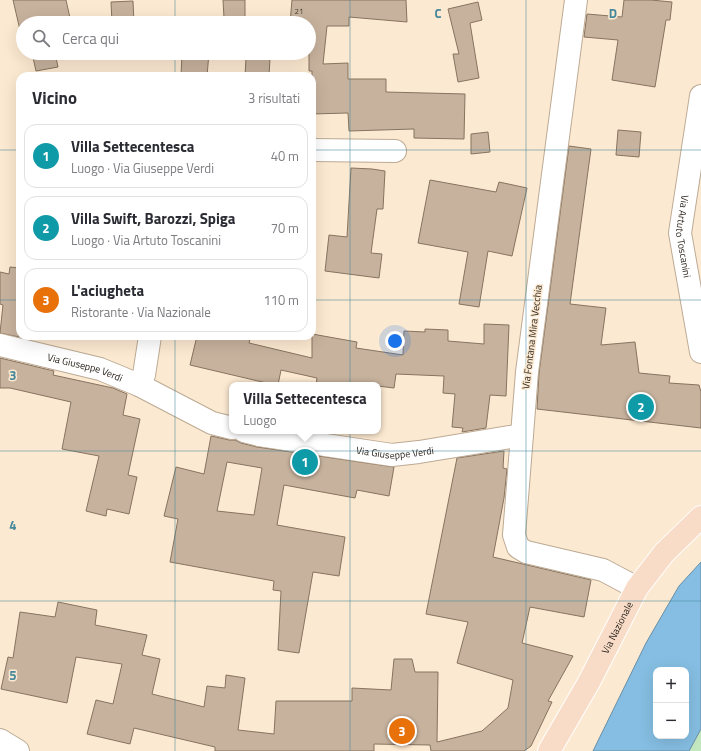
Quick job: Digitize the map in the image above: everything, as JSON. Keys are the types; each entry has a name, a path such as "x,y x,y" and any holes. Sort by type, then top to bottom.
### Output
{"main road":[{"name":"Via Nazionale","path":"549,751 589,682 637,588 664,553 701,517"}],"street":[{"name":"Via Fontana Mira Vecchia","path":"576,0 527,372 514,535 518,547 526,552 603,570 637,588"},
{"name":"Via Artuto Toscanini","path":"701,96 680,233 701,352"},
{"path":"316,150 395,151"},
{"path":"139,385 144,375 149,340"},
{"name":"Via Giuseppe Verdi","path":"0,345 100,369 139,385 212,422 229,427"},
{"name":"Via Giuseppe Verdi","path":"255,434 392,455 522,435"},
{"path":"0,740 18,751"}],"green space":[{"path":"701,729 701,751 689,751"}],"water":[{"path":"701,562 701,729 689,751 593,751 646,643 679,586"}],"building":[{"path":"13,0 66,0 70,16 17,16"},
{"path":"223,0 245,0 245,16 224,16"},
{"path":"292,0 406,0 407,22 349,17 349,26 327,26 323,64 348,63 348,79 386,79 386,92 465,94 464,139 414,138 414,129 349,131 348,113 316,114 316,72 309,71 309,60 316,60 316,16 291,16"},
{"path":"624,0 672,2 670,20 666,20 655,87 612,80 618,40 584,37 587,14 622,17"},
{"path":"133,1 134,16 112,16 111,2"},
{"path":"478,2 482,20 470,23 479,78 458,82 453,54 459,54 448,9"},
{"path":"34,60 56,60 58,67 36,71"},
{"path":"182,60 208,60 207,72 181,72"},
{"path":"246,60 270,60 269,72 245,72"},
{"path":"618,130 641,132 639,157 616,155"},
{"path":"488,132 490,152 471,154 471,134"},
{"path":"569,146 591,149 570,304 606,308 601,345 635,342 639,373 670,376 669,383 699,385 701,392 701,428 537,409 539,373"},
{"path":"351,168 385,171 383,209 377,209 371,253 382,254 379,278 325,271 329,235 347,237"},
{"path":"430,180 496,192 499,182 527,188 512,256 488,251 479,307 459,304 468,252 418,243"},
{"path":"10,267 16,268 16,336 0,333 3,305 0,304 0,272 9,274"},
{"path":"484,324 509,325 506,396 490,395 486,428 462,432 463,428 452,427 455,394 443,393 444,376 396,374 394,388 381,386 381,382 316,382 317,378 281,370 279,382 262,382 190,365 196,340 250,340 249,343 312,358 312,340 316,340 316,335 357,342 356,348 403,355 404,331 425,332 425,329 448,330 448,341 484,344"},
{"path":"0,358 54,371 53,375 113,388 127,394 123,415 140,419 128,475 137,477 129,514 107,509 106,516 86,511 99,456 62,449 71,402 10,388 0,388"},
{"path":"211,436 235,440 257,447 394,467 389,496 357,490 355,498 284,485 277,525 345,537 339,576 313,572 299,653 278,650 281,591 273,590 274,581 170,562 178,519 164,516 176,467 204,474","holes":["227,462 262,468 254,515 217,511"]},
{"path":"504,451 503,468 507,469 504,498 493,557 591,580 584,617 530,607 522,643 573,656 548,701 552,702 531,746 524,751 431,751 430,745 374,744 374,751 215,751 215,747 134,728 130,744 87,734 96,700 113,704 122,664 76,657 67,703 1,689 8,657 13,658 20,612 55,617 58,602 97,610 95,625 147,635 142,655 160,659 152,694 204,707 207,686 225,688 226,675 245,678 238,730 274,734 276,701 352,701 352,688 391,690 394,659 412,659 415,672 438,672 437,742 482,731 508,708 513,680 457,663 468,622 426,614 457,458"}],"place":[{"name":"Villa Swift, Barozzi, Spiga","path":"641,407"},
{"name":"Villa Settecentesca","path":"305,462"},
{"name":"L'aciugheta","path":"402,731"}]}
